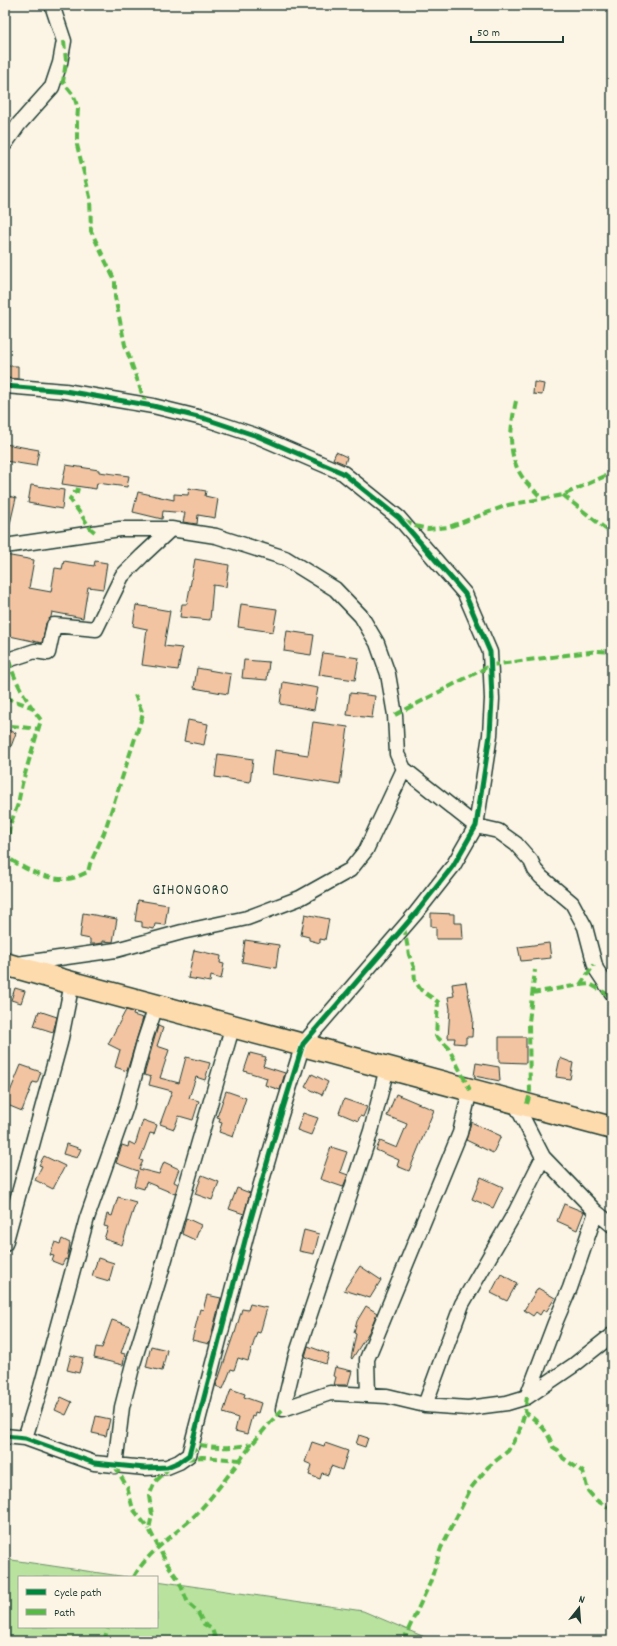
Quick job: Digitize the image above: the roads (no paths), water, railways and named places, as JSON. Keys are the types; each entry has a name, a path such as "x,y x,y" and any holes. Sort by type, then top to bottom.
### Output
{"main road":[{"path":"8,964 156,1006 233,1025 612,1128"}],"street":[{"path":"5,144 19,124 52,88 60,63 64,41 52,5"},
{"path":"5,386 65,391 153,406 206,419 257,436 343,473 399,518 465,594 490,652 492,699 490,735 476,826 454,866 416,913 304,1044 280,1118 248,1228 188,1455 179,1462 167,1467 145,1468 115,1466 94,1463 25,1438 5,1436"},
{"path":"5,546 120,529 171,529 216,536 285,558 335,589 361,616 377,643 388,674 395,715 397,754 404,769 476,826 498,831 516,844 531,861 535,870 541,877 572,902 585,927 596,969 612,993"},
{"path":"5,661 35,651 48,653 54,625 96,629 122,576 171,529"},
{"path":"8,964 116,950 182,932 247,918 300,898 350,870 366,850 404,769"},
{"path":"5,1244 60,1043 72,983"},
{"path":"25,1438 41,1387 87,1218 126,1107 156,1006"},
{"path":"115,1466 122,1407 133,1364 233,1025"},
{"path":"387,1068 371,1131 295,1358 282,1409 330,1393 387,1396 425,1405 468,1408 507,1404 527,1397 574,1365 612,1335"},
{"path":"368,1394 368,1359 460,1133 470,1090"},
{"path":"514,1101 543,1157 596,1212 612,1225"},
{"path":"425,1405 462,1304 516,1211 543,1157"},
{"path":"527,1397 570,1288 596,1212"}],"district":[{"name":"GIHONGORO","path":"191,891"}]}
